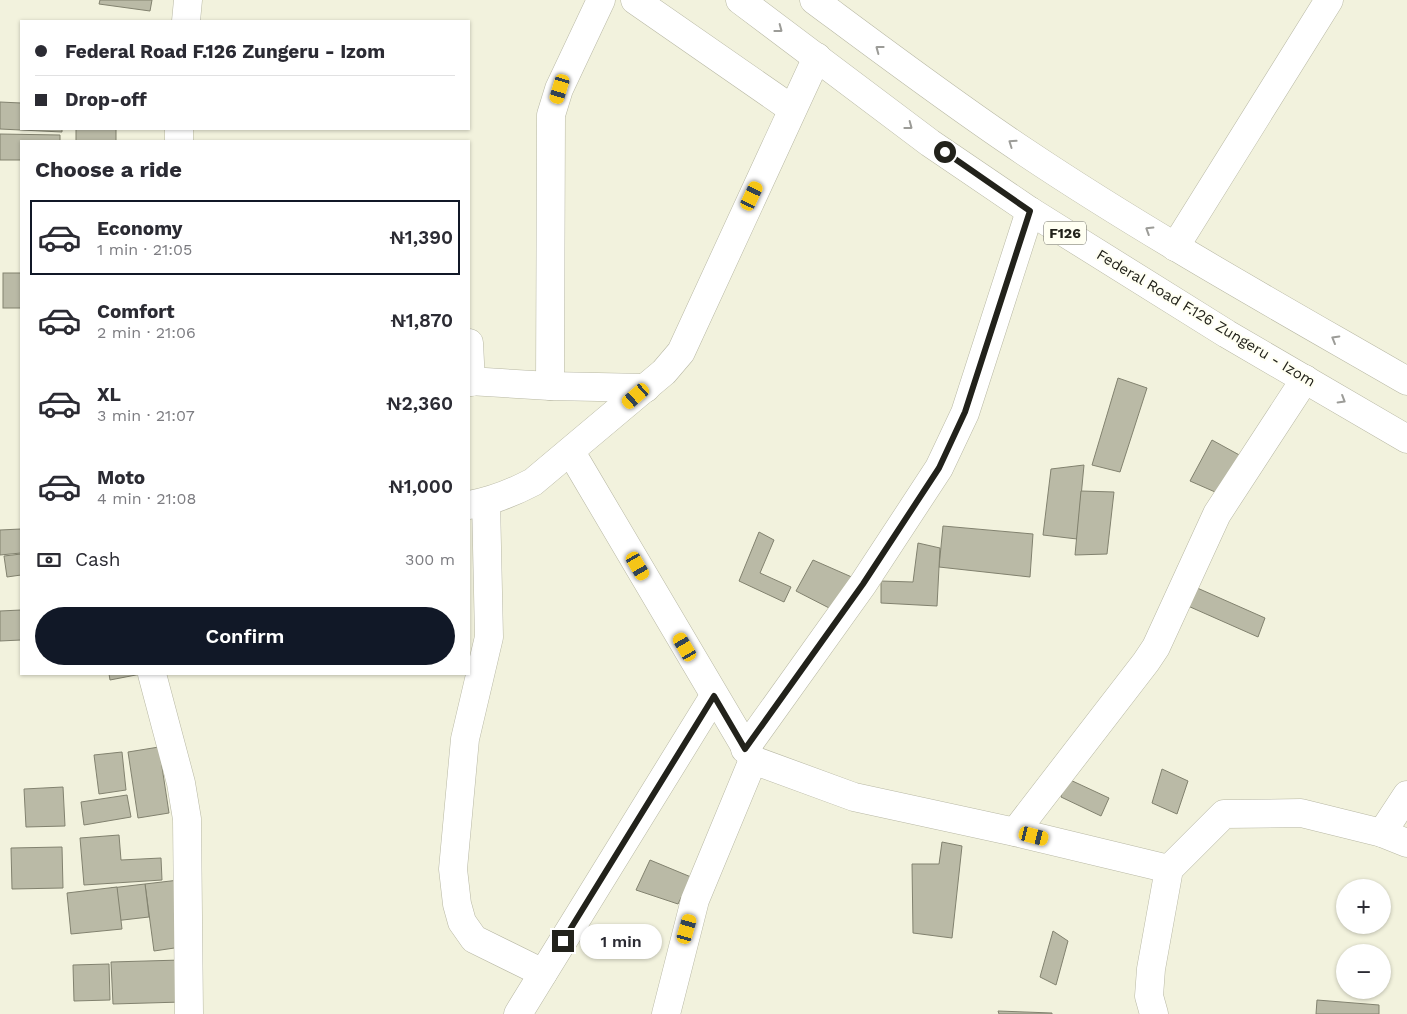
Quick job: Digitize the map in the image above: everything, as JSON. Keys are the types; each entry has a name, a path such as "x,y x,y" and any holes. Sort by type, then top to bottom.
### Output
{"street":[{"path":"186,20 188,0"},
{"path":"550,386 552,115 560,89 601,0"},
{"path":"635,0 792,109"},
{"name":"Federal Road F.126 Zungeru - Izom","path":"740,0 930,142 1030,211 1227,334 1407,439"},
{"path":"814,0 916,76 1018,147 1176,247 1407,381"},
{"path":"1176,247 1329,0"},
{"path":"543,973 474,939 462,922 457,904 453,869 465,739 489,637 478,504 513,493 533,482 646,388 664,372 681,352 817,57"},
{"path":"666,1014 695,900 749,755 939,468 965,412 1030,211"},
{"path":"1015,832 1156,647 1217,514 1305,378"},
{"path":"470,381 550,386 646,388"},
{"path":"571,452 749,755 854,797 1015,832 1169,869"},
{"path":"152,675 181,783 188,819 189,1014"},
{"path":"518,1014 714,696"},
{"path":"1382,833 1407,795"},
{"path":"1154,1014 1149,996 1151,970 1169,869 1224,814 1301,813 1382,833 1407,843"}],"building":[{"path":"100,0 152,0 150,11 99,4"},
{"path":"0,102 20,103 20,130 0,129"},
{"path":"21,130 62,130 62,132"},
{"path":"76,130 116,130 116,140 76,140"},
{"path":"0,134 60,135 60,140 20,140 20,160 0,160"},
{"path":"3,273 20,273 20,308 3,308"},
{"path":"1118,378 1147,388 1120,472 1092,465"},
{"path":"1212,440 1243,457 1222,495 1190,481"},
{"path":"1084,465 1077,539 1043,535 1051,469"},
{"path":"1081,491 1114,492 1107,554 1075,555"},
{"path":"943,526 1033,534 1030,577 939,567"},
{"path":"20,529 20,553 0,555 0,530"},
{"path":"759,532 774,540 760,573 791,587 784,602 739,581"},
{"path":"918,543 940,548 937,606 881,603 881,581 913,582"},
{"path":"20,554 20,575 7,577 4,556"},
{"path":"813,560 854,578 835,611 796,591"},
{"path":"1195,587 1265,618 1258,637 1188,606"},
{"path":"20,610 20,640 0,641 0,611"},
{"path":"109,675 136,675 110,680"},
{"path":"159,747 169,813 138,818 128,752"},
{"path":"122,752 126,790 99,794 94,755"},
{"path":"1162,769 1188,781 1177,814 1152,803"},
{"path":"1066,778 1109,798 1101,816 1061,797"},
{"path":"63,787 65,826 26,827 24,789"},
{"path":"127,795 131,817 84,825 81,802"},
{"path":"119,835 121,860 161,858 162,880 84,885 80,838"},
{"path":"942,842 962,846 952,938 913,933 912,864 939,864"},
{"path":"62,847 63,888 12,889 11,848"},
{"path":"650,860 691,877 678,904 636,890"},
{"path":"179,880 188,946 154,951 145,884"},
{"path":"145,884 149,917 114,921 111,888"},
{"path":"117,887 122,929 71,934 67,893"},
{"path":"1053,931 1068,941 1056,985 1040,977"},
{"path":"181,960 182,1002 113,1004 111,962"},
{"path":"109,964 110,1000 74,1001 73,965"},
{"path":"1317,1000 1379,1005 1379,1014 1316,1014"},
{"path":"998,1011 1052,1013 1052,1014 999,1014"}],"route":[{"path":"563,941 714,696 745,749 863,584 912,512 939,468 965,412 1030,211 945,152"}]}
